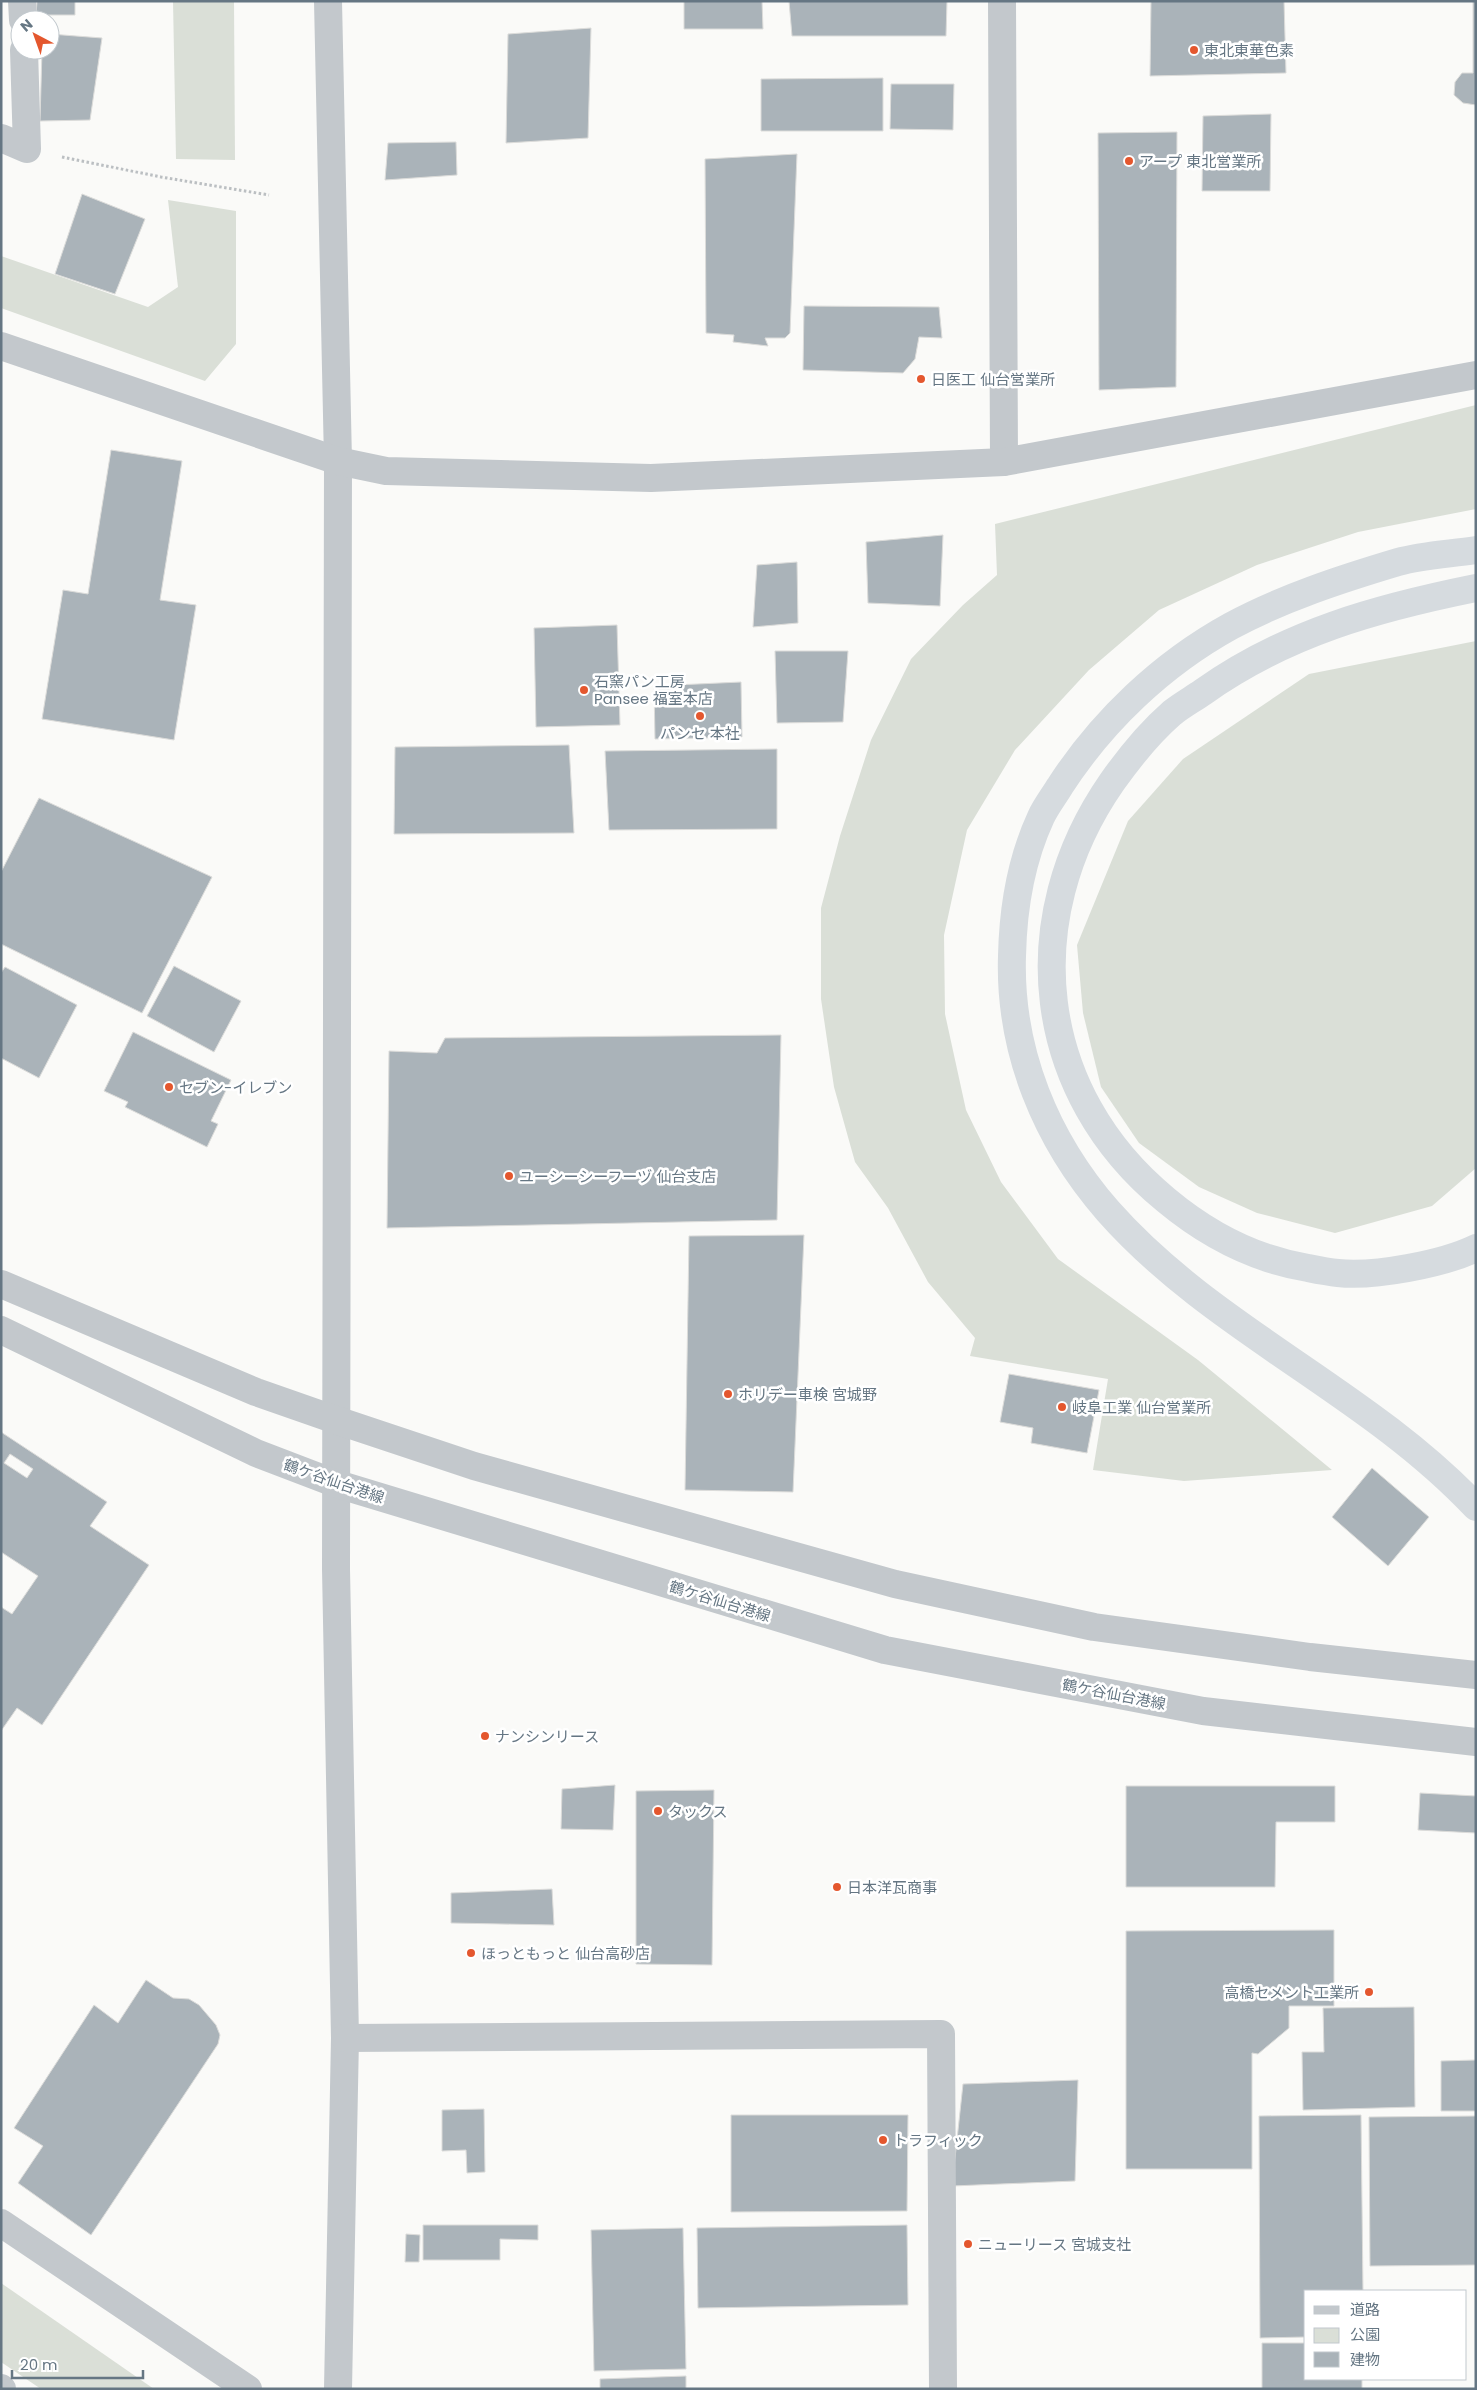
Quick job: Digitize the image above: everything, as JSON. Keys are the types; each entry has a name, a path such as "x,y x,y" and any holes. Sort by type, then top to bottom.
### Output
{"highway":[{"path":"1476,550 1401,561 1291,598 1230,627 1174,663 1123,708 1080,756 1041,815 1022,873 1012,928 1011,984 1020,1045 1039,1102 1065,1156 1108,1211 1156,1259 1219,1310 1400,1438 1476,1507"},
{"path":"1476,588 1408,602 1339,623 1272,649 1223,678 1172,713 1130,758 1101,799 1069,863 1055,922 1050,982 1059,1039 1080,1095 1110,1144 1145,1183 1185,1216 1229,1244 1278,1263 1341,1274 1406,1269 1476,1248"}],"street":[{"path":"328,1 338,460 336,1579 345,2038 338,2389"},
{"path":"1002,1 1004,462"},
{"path":"1,138 27,149 24,60"},
{"path":"1,346 338,460 386,471 651,478 1004,462 1476,375"},
{"path":"1,1284 256,1392 336,1420 474,1466 895,1584 1094,1627 1310,1656 1476,1675"},
{"name":"鶴ケ谷仙台港線","path":"1,1330 256,1453 337,1484 885,1650 1203,1710 1476,1742"},
{"path":"345,2038 941,2034 943,2389"},
{"path":"1,2223 248,2389"}],"path":[{"path":"27,149 161,178 269,195"}],"green space":[{"path":"173,1 234,1 235,160 176,159"},
{"path":"168,200 236,211 236,344 205,381 1,308 1,256 148,307 178,287"},
{"path":"1476,405 1476,509 1358,532 1257,565 1159,610 1089,670 1015,750 967,830 944,935 945,1014 966,1110 1001,1182 1058,1259 1198,1360 1332,1470 1184,1481 1093,1470 1108,1379 970,1356 975,1338 928,1282 888,1208 855,1162 834,1087 821,999 821,908 840,836 871,740 911,659 963,605 997,575 995,524"},
{"path":"1476,641 1476,1168 1432,1206 1335,1233 1257,1213 1199,1187 1139,1143 1101,1087 1083,1013 1077,945 1128,821 1183,759 1309,674"},
{"path":"1,2283 154,2389 41,2389 1,2362"}],"building":[{"path":"37,1 75,1 75,15 60,15 60,10 36,10"},
{"path":"684,1 762,1 763,29 684,29"},
{"path":"789,1 947,1 946,36 792,36"},
{"path":"1151,1 1284,1 1286,73 1150,76"},
{"path":"1473,1 1476,1 1476,105 1463,103 1454,95 1455,82 1462,73 1473,73"},
{"path":"591,28 588,138 506,143 508,34"},
{"path":"60,35 102,38 90,120 40,121 42,60 60,60"},
{"path":"883,78 883,131 761,131 761,79"},
{"path":"891,84 954,84 953,130 890,129"},
{"path":"1271,114 1270,191 1202,191 1203,116"},
{"path":"1177,132 1176,387 1099,390 1098,133"},
{"path":"456,142 457,175 385,180 388,143"},
{"path":"797,154 790,333 785,338 765,338 768,346 733,342 734,335 706,333 705,159"},
{"path":"82,194 145,219 115,294 55,274"},
{"path":"804,306 939,307 942,338 919,337 915,359 903,373 803,370"},
{"path":"111,450 182,461 160,600 196,605 174,740 42,719 63,590 88,594"},
{"path":"943,535 940,606 868,603 866,542"},
{"path":"797,562 798,623 753,627 757,565"},
{"path":"617,625 620,725 536,727 534,628"},
{"path":"775,651 848,651 843,722 777,723"},
{"path":"741,682 742,737 655,739 654,686"},
{"path":"569,745 574,833 394,834 395,747"},
{"path":"777,749 777,829 609,830 605,751"},
{"path":"39,798 212,877 142,1013 1,944 1,872"},
{"path":"174,966 241,1001 214,1052 147,1016"},
{"path":"5,967 77,1005 39,1078 1,1058 1,973"},
{"path":"133,1032 231,1080 211,1121 218,1124 207,1147 125,1107 128,1102 104,1091"},
{"path":"781,1035 777,1220 387,1228 389,1051 437,1053 445,1038"},
{"path":"804,1235 793,1492 685,1490 689,1236"},
{"path":"1009,1374 1099,1390 1087,1453 1031,1443 1033,1428 1000,1422"},
{"path":"1,1432 107,1502 90,1526 149,1565 42,1725 17,1708 1,1731 1,1607 12,1614 38,1576 1,1552","holes":["10,1454 33,1469 27,1478 4,1463"]},
{"path":"1372,1468 1429,1517 1388,1566 1332,1517"},
{"path":"615,1785 613,1830 561,1829 562,1789"},
{"path":"1126,1786 1335,1786 1335,1822 1276,1822 1275,1887 1126,1887"},
{"path":"714,1790 712,1965 636,1964 636,1791"},
{"path":"1420,1793 1476,1796 1476,1833 1418,1830"},
{"path":"552,1889 554,1925 451,1923 451,1893"},
{"path":"1334,1930 1334,2006 1289,2006 1289,2028 1258,2054 1252,2053 1252,2169 1126,2169 1126,1931"},
{"path":"146,1980 173,1998 189,1999 199,2005 216,2025 220,2035 218,2044 91,2235 18,2183 43,2146 14,2128 94,2005 118,2023"},
{"path":"1414,2007 1415,2107 1303,2110 1302,2052 1324,2052 1323,2008"},
{"path":"1476,2060 1476,2111 1441,2111 1441,2061"},
{"path":"1078,2080 1075,2181 952,2186 963,2084"},
{"path":"484,2109 485,2172 467,2173 466,2150 442,2151 442,2110"},
{"path":"731,2115 908,2115 907,2211 731,2212"},
{"path":"1361,2115 1363,2290 1304,2290 1304,2337 1260,2338 1259,2116"},
{"path":"1476,2116 1476,2265 1370,2266 1369,2117"},
{"path":"423,2225 538,2225 538,2240 500,2239 500,2260 423,2260"},
{"path":"907,2225 908,2305 698,2308 697,2228"},
{"path":"683,2228 686,2369 594,2371 591,2230"},
{"path":"406,2234 420,2235 419,2262 405,2262"},
{"path":"1262,2343 1304,2343 1304,2380 1362,2380 1362,2389 1262,2389"},
{"path":"686,2376 686,2389 600,2389 600,2379"}],"place":[{"name":"東北東華色素","path":"1194,50"},
{"name":"アープ 東北営業所","path":"1129,161"},
{"name":"日医工 仙台営業所","path":"921,379"},
{"name":"石窯パン工房 Pansee 福室本店","path":"584,690"},
{"name":"パンセ 本社","path":"700,716"},
{"name":"セブン-イレブン","path":"169,1087"},
{"name":"ユーシーシーフーヅ 仙台支店","path":"509,1176"},
{"name":"ホリデー車検 宮城野","path":"728,1394"},
{"name":"岐阜工業 仙台営業所","path":"1062,1407"},
{"name":"ナンシンリース","path":"485,1736"},
{"name":"タックス","path":"658,1811"},
{"name":"日本洋瓦商事","path":"837,1887"},
{"name":"ほっともっと 仙台高砂店","path":"471,1953"},
{"name":"高橋セメント工業所","path":"1369,1992"},
{"name":"トラフィック","path":"883,2140"},
{"name":"ニューリース 宮城支社","path":"968,2244"}]}
